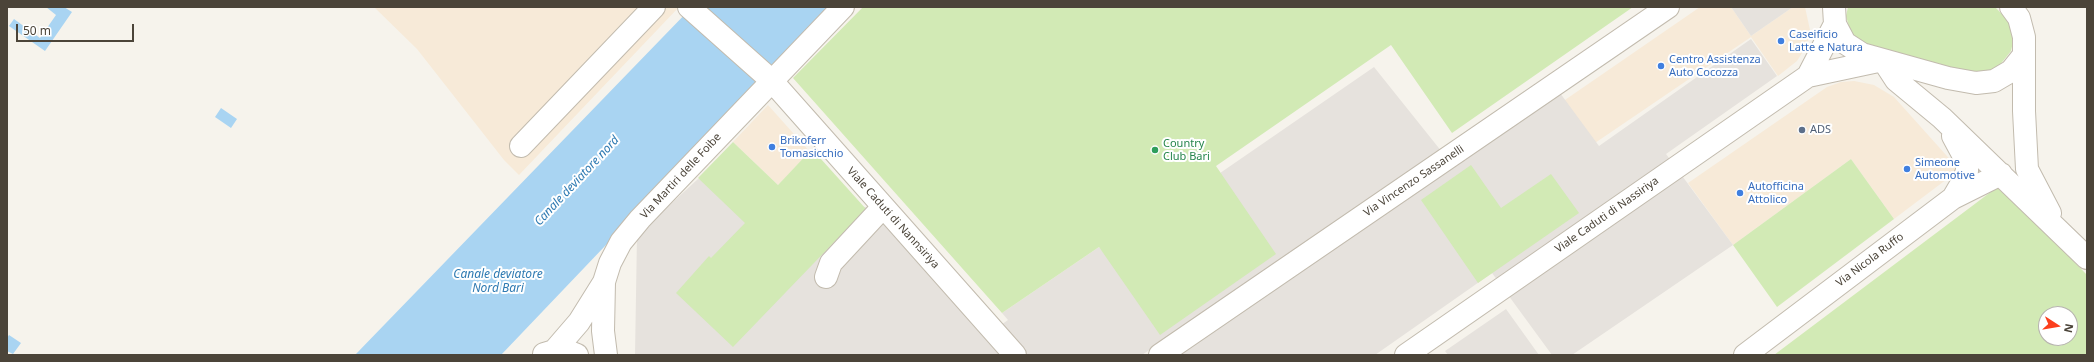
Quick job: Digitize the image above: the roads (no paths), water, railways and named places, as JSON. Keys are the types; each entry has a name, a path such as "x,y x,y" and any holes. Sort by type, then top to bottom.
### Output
{"street":[{"path":"521,146 654,7"},
{"path":"689,7 772,80"},
{"name":"Via Martiri delle Foibe","path":"604,282 610,263 621,242 640,219 843,7"},
{"name":"Via Vincenzo Sassanelli","path":"1160,355 1668,7"},
{"path":"2011,7 2019,18 2024,37 2023,56 2027,169 2044,203 2063,234"},
{"path":"1832,14 1845,43 1862,54 1948,78 1976,83 1994,81 2011,70 2023,56"},
{"path":"1808,76 1832,14"},
{"path":"1808,76 1883,60"},
{"path":"1883,60 1896,80 1942,118 2087,258"},
{"name":"Viale Caduti di Nassiriya","path":"1406,355 1808,76"},
{"name":"Viale Caduti di Nannsiriya","path":"772,80 1015,355"},
{"path":"1942,118 1967,162 1967,171 1953,198"},
{"name":"Via Nicola Ruffo","path":"1745,355 1953,198 2001,174"},
{"path":"826,277 831,263 883,207"},
{"path":"548,353 579,322 604,282"},
{"path":"604,282 602,331 606,355"},
{"path":"548,353 566,351 578,355"}],"water":[{"path":"46,7 64,7 72,12 45,51 9,26 14,19 40,38 56,15"},
{"name":"Canale deviatore Nord Bari","path":"692,7 833,7 501,355 355,355"},
{"path":"221,108 237,119 231,128 215,117"},
{"path":"9,335 21,343 13,354 7,351 7,338"}],"place":[{"name":"Caseificio Latte e Natura","path":"1781,41"},
{"name":"Centro Assistenza Auto Cocozza","path":"1661,66"},
{"name":"ADS","path":"1802,130"},
{"name":"Brikoferr Tomasicchio","path":"772,147"},
{"name":"Country Club Bari","path":"1155,150"},
{"name":"Simeone Automotive","path":"1907,169"},
{"name":"Autofficina Attolico","path":"1740,193"}],"water label":[{"name":"Canale deviatore nord","path":"577,181"}]}
